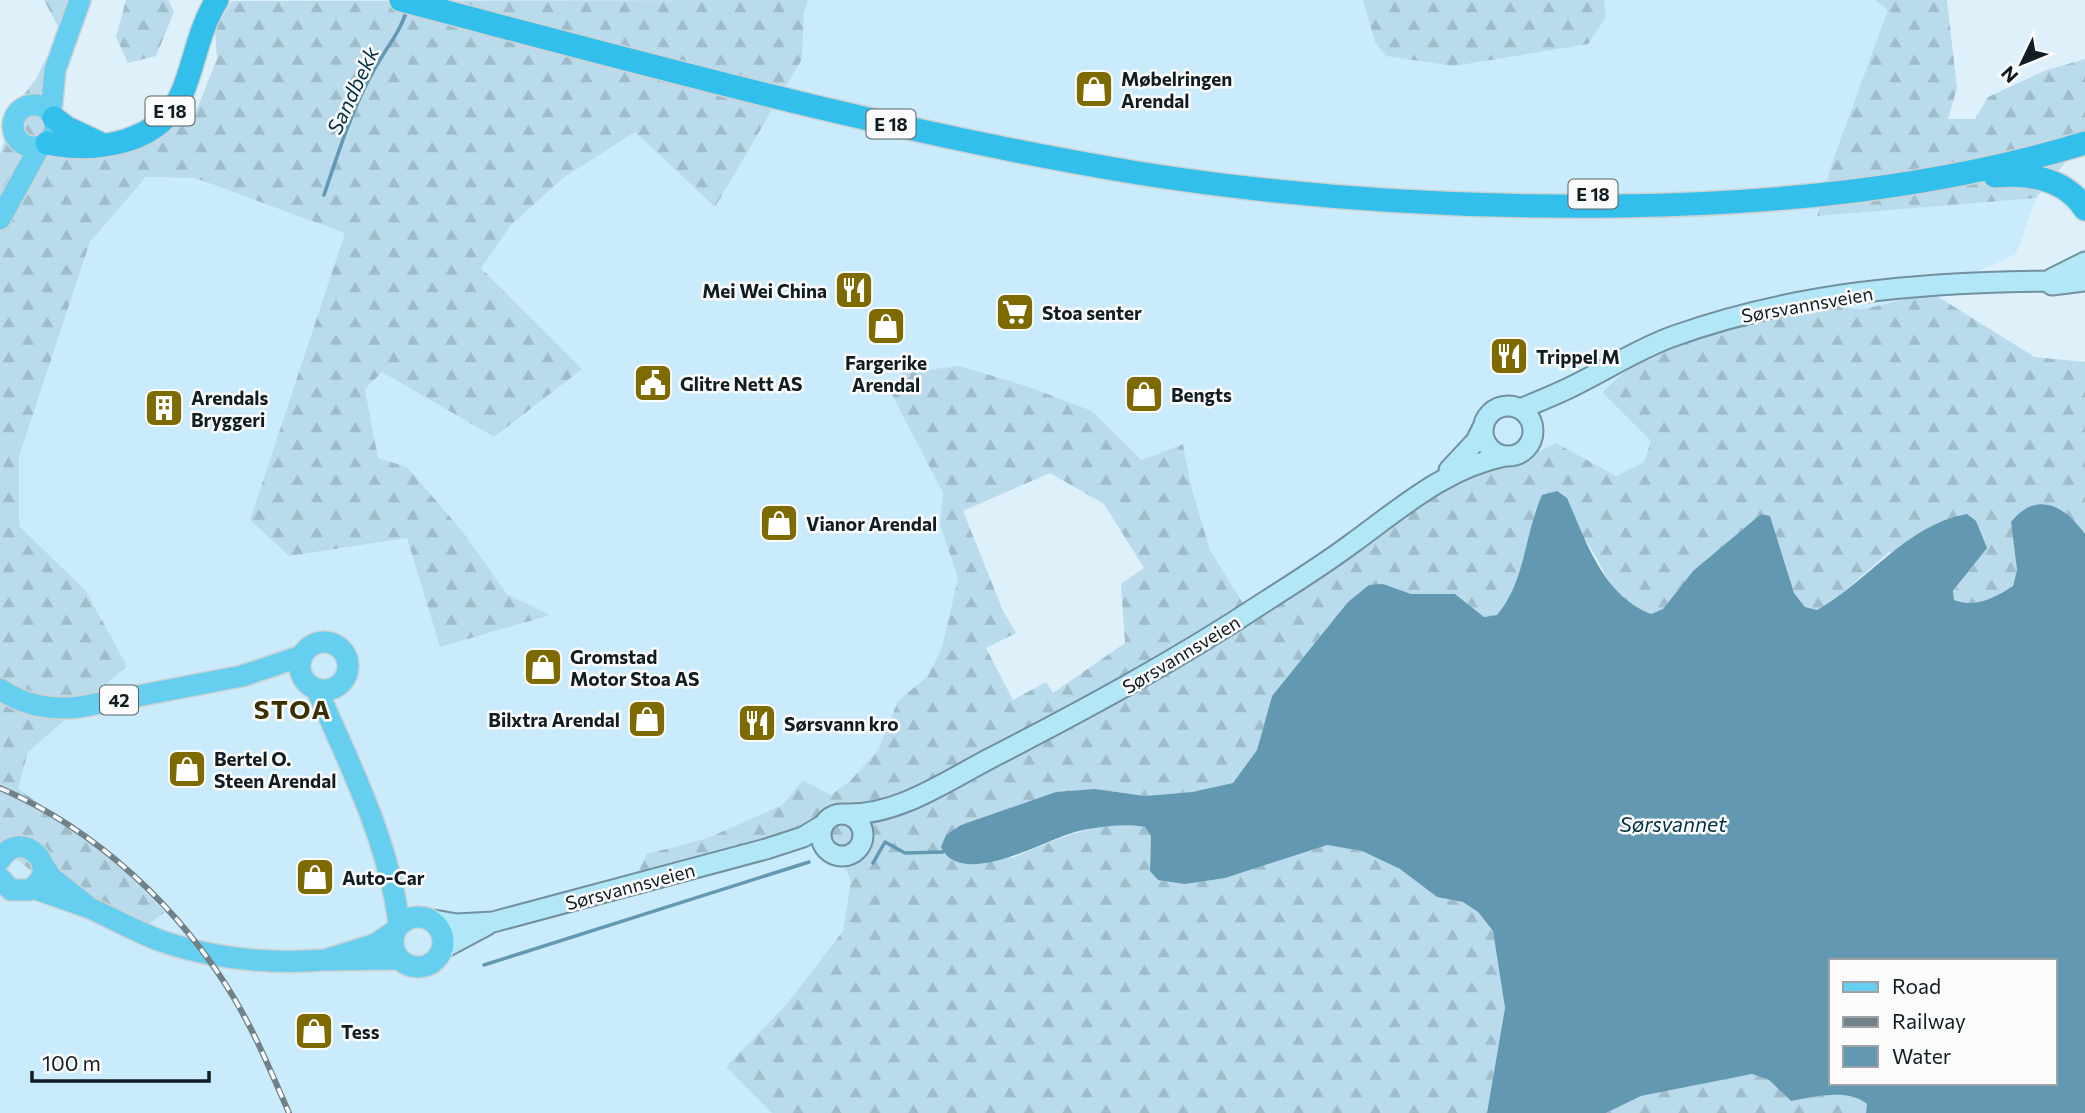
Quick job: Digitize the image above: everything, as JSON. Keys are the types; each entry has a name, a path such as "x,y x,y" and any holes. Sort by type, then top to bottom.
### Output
{"highway":[{"name":"E 18","path":"195,0 198,38"},
{"name":"E 18","path":"44,144 84,148 136,138 170,112 181,95 198,38 217,0"},
{"name":"E 18","path":"401,0 436,3 778,97 958,139 1139,173 1522,207 1700,205 1980,169 2085,143"},
{"path":"52,115 102,145"},
{"name":"E 18","path":"1904,177 2085,130"},
{"name":"E 18","path":"1904,177 2021,174 2067,189 2085,209"}],"main road":[{"path":"0,219 8,199 55,131 52,115 55,70 80,0"},
{"path":"8,199 15,118 29,105 55,70"},
{"path":"29,105 41,106 52,115"},
{"path":"15,133 28,146 44,144"},
{"name":"Sørsvannsveien","path":"1520,409 1580,383 1664,340 1732,317 1772,307 1942,282 2047,281 2085,262"},
{"name":"Sørsvannsveien","path":"2047,281 2052,285 2085,281"},
{"name":"Sørsvannsveien","path":"1532,435 1540,420 1580,383"},
{"path":"1498,408 1520,409 1530,420 1532,435 1524,450 1505,456 1490,448 1485,441 1483,425 1498,408"},
{"name":"Sørsvannsveien","path":"1439,481 1476,441 1483,425"},
{"name":"Sørsvannsveien","path":"847,814 867,814 907,802 1181,656 1346,548 1439,481 1471,463 1505,456"},
{"name":"42","path":"0,689 32,705 62,709 242,676 302,656 314,643 330,642 338,646 348,660 348,673 340,695 340,738"},
{"name":"42","path":"302,656 301,673 313,688 340,738 410,923"},
{"name":"42","path":"242,676 290,679 313,688"},
{"path":"313,688 332,690 344,681"},
{"name":"Sørsvannsveien","path":"863,840 907,802"},
{"path":"847,814 858,821 863,840 858,849 847,855 835,855 826,849 821,838 823,825 834,815 847,814"},
{"name":"Sørsvannsveien","path":"442,949 493,922 766,849 803,837 823,825"},
{"path":"0,860 9,843 37,853 52,878 90,908"},
{"name":"Sørsvannsveien","path":"766,849 826,849"},
{"path":"33,888 42,879 44,866"},
{"path":"0,878 12,890 33,888 90,908 165,942 247,959 399,959 409,966 424,967 437,958 442,949"},
{"name":"Sørsvannsveien","path":"410,923 493,922"},
{"path":"325,960 376,944 410,923"},
{"name":"42","path":"410,923 439,929 442,949"},
{"name":"42","path":"399,959 393,946 410,923"}],"shaded area":[{"name":"STOA","path":"808,0 1363,0 1375,42 1606,17 1604,0 1875,0 1889,10 1833,160 1817,216 2036,198 2016,254 1932,293 1864,309 1783,302 1651,441 1644,462 1616,476 1556,443 1523,460 1455,477 1247,610 1210,550 1191,486 1183,444 1143,460 1092,411 892,395 943,493 940,524 958,578 942,647 928,676 898,701 879,750 851,780 831,795 803,780 782,805 708,838 647,854 783,843 836,844 851,881 843,931 786,1005 727,1067 772,1113 0,1113 0,847 84,911 94,840 18,789 28,752 127,666 86,591 19,527 19,457 90,243 145,177 195,178 346,233 250,520 289,556 407,538 440,647 549,615 507,594 463,532 407,467 378,458 365,389 382,372 494,437 527,313 481,268 511,225 563,177 635,132 715,207 802,59 804,12"}],"green space":[{"path":"44,0 69,0 54,108 77,140 142,139 195,114 217,59 215,29 232,1 808,0 804,12 802,59 715,207 635,132 563,178 511,225 481,268 582,369 494,437 382,372 365,389 378,458 407,467 463,532 507,594 550,615 440,647 407,538 289,556 250,520 345,233 195,178 146,177 90,242 19,457 19,526 86,591 127,666 28,752 18,789 94,840 165,912 137,932 84,911 0,847 0,154 20,99 36,79 60,30"},
{"path":"126,0 168,0 174,12 156,56 128,63 116,37"},
{"path":"1363,0 1604,0 1606,17 1588,44 1454,66 1386,56 1375,42"},
{"path":"1875,0 1947,0 1957,88 1948,119 1975,119 1988,97 2044,71 2085,59 2085,146 2077,148 2036,198 1817,216 1833,160 1888,10"},
{"path":"1932,293 2035,357 2085,362 2085,534 2076,522 2011,522 2017,570 2013,586 1978,602 1954,600 1953,592 1976,562 1889,552 1837,598 1817,610 1805,607 1794,593 1770,516 1761,514 1693,571 1663,609 1651,614 1637,608 1618,593 1583,537 1536,508 1518,578 1497,615 1484,617 1455,594 1411,594 1383,584 1348,602 1272,696 1257,750 1233,783 1192,792 1145,796 1095,789 961,825 1012,858 1060,838 1094,828 1128,825 1145,827 1151,836 1150,871 1289,856 1327,845 1362,851 1400,869 1437,897 1463,902 1478,912 1493,931 1505,1008 1487,1113 772,1113 726,1067 786,1005 843,931 851,881 836,845 783,843 634,881 647,854 708,838 782,805 803,780 831,795 851,780 878,750 898,701 928,676 942,647 958,578 940,524 943,493 892,395 903,373 959,366 1026,386 1092,411 1142,460 1183,444 1191,486 1210,550 1247,610 1455,477 1523,460 1556,443 1616,476 1644,462 1651,441 1602,392 1649,351 1783,302 1864,309","holes":["1050,473 1104,504 1144,568 1121,584 1125,643 1053,693 1046,682 1013,700 986,648 1016,633 1003,611 963,511"]},
{"path":"1752,1074 1769,1080 1791,1101 1830,1095 1850,1096 1867,1104 1866,1113 1606,1113 1641,1096"}],"water":[{"name":"Sørsvannet","path":"1557,491 1567,498 1589,549 1608,581 1634,606 1651,614 1663,609 1693,571 1761,514 1770,516 1794,593 1805,607 1817,610 1906,542 1945,520 1967,514 1976,521 1987,548 1953,591 1954,600 1970,603 1992,598 2013,586 2017,570 2011,522 2021,512 2041,504 2060,509 2077,524 2085,534 2085,1113 1866,1113 1867,1104 1850,1096 1830,1095 1791,1101 1769,1080 1752,1074 1641,1096 1606,1113 1487,1113 1505,1008 1493,931 1478,912 1463,902 1437,897 1400,869 1362,851 1327,845 1225,878 1185,884 1158,880 1150,871 1151,836 1145,827 1128,825 1075,832 1025,852 984,863 966,864 951,859 941,847 946,835 961,825 1056,792 1095,789 1145,796 1192,792 1233,783 1257,750 1272,696 1348,602 1369,585 1383,584 1411,594 1455,594 1484,617 1497,615 1514,588 1542,495"}],"waterway":[{"name":"Sandbekk","path":"324,195 359,100 401,25 407,9"},
{"path":"873,863 885,842 905,853 943,852"},
{"path":"484,965 809,862"}],"railway":[{"path":"0,788 36,805 70,826 102,849 162,903 188,933 234,998 257,1040 289,1113"}],"place":[{"name":"Møbelringen Arendal","path":"1094,89"},
{"name":"Mei Wei China","path":"854,290"},
{"name":"Stoa senter","path":"1015,312"},
{"name":"Fargerike Arendal","path":"886,326"},
{"name":"Trippel M","path":"1509,356"},
{"name":"Glitre Nett AS","path":"653,383"},
{"name":"Bengts","path":"1144,394"},
{"name":"Arendals Bryggeri","path":"164,408"},
{"name":"Vianor Arendal","path":"779,523"},
{"name":"Gromstad Motor Stoa AS","path":"543,667"},
{"name":"Bilxtra Arendal","path":"647,719"},
{"name":"Sørsvann kro","path":"757,723"},
{"name":"Bertel O. Steen Arendal","path":"187,769"},
{"name":"Auto-Car","path":"315,877"},
{"name":"Tess","path":"314,1031"}],"district":[{"name":"STOA","path":"293,708"}]}
